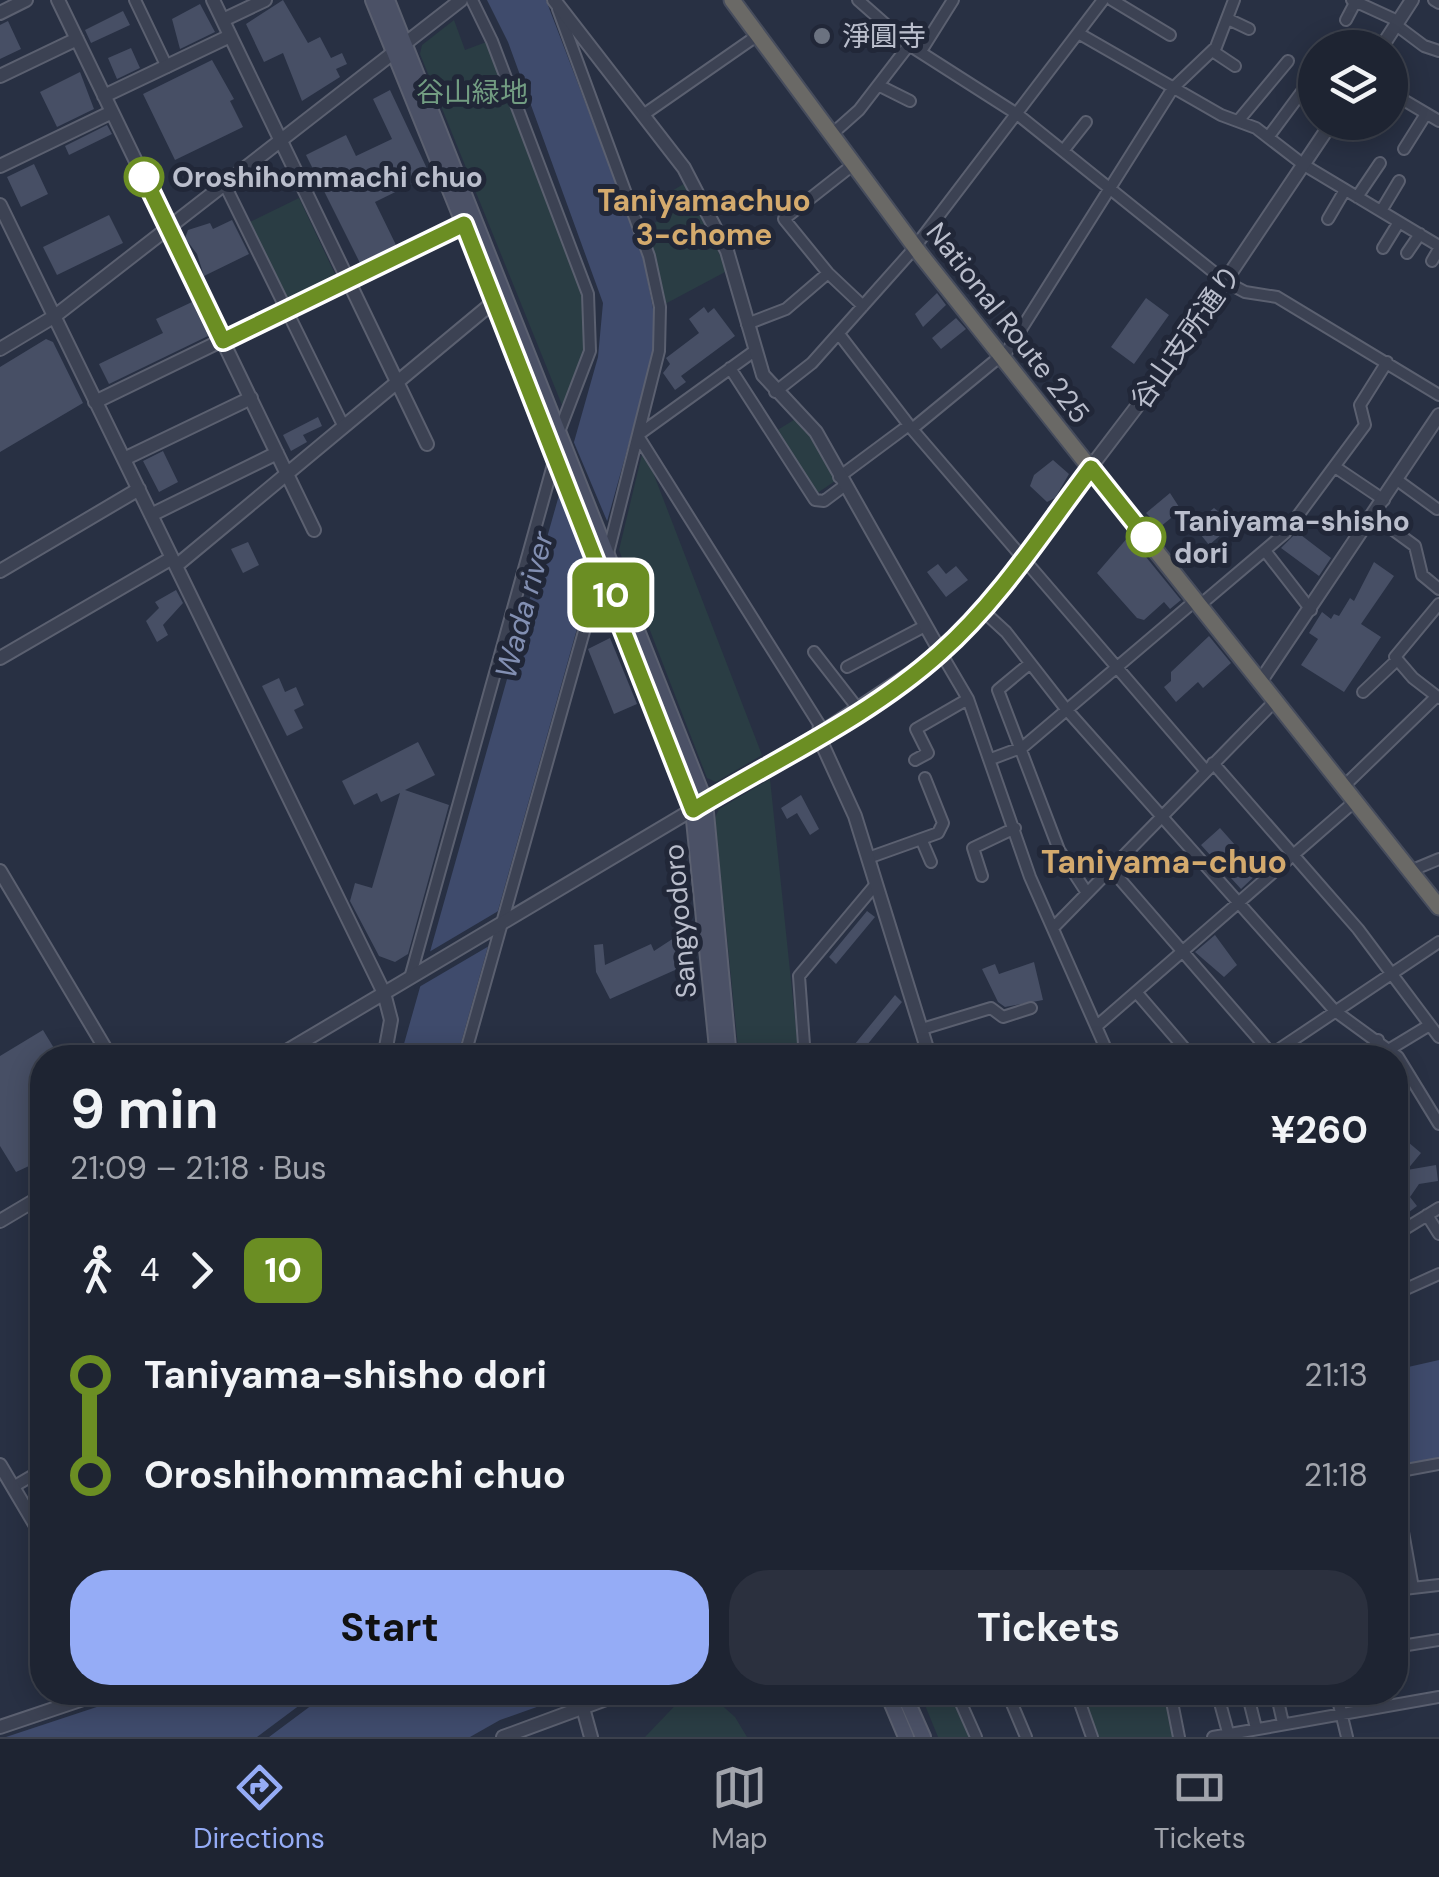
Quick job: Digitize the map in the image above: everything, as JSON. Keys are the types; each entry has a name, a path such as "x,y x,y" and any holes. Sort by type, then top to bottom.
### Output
{"highway":[{"name":"National Route 225","path":"732,0 914,245 1439,907"}],"main road":[{"name":"Sangyodoro","path":"374,0 400,48 699,806 727,1045"},
{"name":"Sangyodoro","path":"387,0 400,48 464,224 500,298"},
{"name":"Sangyodoro","path":"699,806 717,1045"},
{"path":"892,1705 906,1737"},
{"path":"909,1705 923,1737"}],"street":[{"path":"0,13 26,0"},
{"path":"58,0 314,530"},
{"path":"135,0 168,67"},
{"path":"212,0 427,444"},
{"path":"223,20 265,0"},
{"path":"0,349 55,316 461,0"},
{"path":"413,977 590,352 588,294 492,41 472,0"},
{"path":"858,0 909,45 1017,114 1226,282 1245,292 1278,297 1439,395"},
{"path":"921,52 954,0"},
{"path":"775,392 806,368 863,306 1103,0"},
{"path":"1112,0 1170,35"},
{"path":"730,368 815,500 824,501 841,482 1003,355 1173,88 1214,52 1234,0"},
{"path":"1393,30 1412,0"},
{"path":"1346,20 1354,1 1397,23 1424,46 1439,52"},
{"path":"556,3 684,168 721,237 754,352 775,392 816,432 841,482 968,699 1030,877 1105,1045"},
{"path":"468,1045 659,352 658,289 556,3"},
{"path":"1228,20 1250,29"},
{"path":"1078,33 1173,88 1269,136 1304,165 1439,247 1432,260"},
{"path":"643,115 758,35"},
{"path":"104,96 230,36"},
{"path":"0,76 77,39"},
{"path":"832,134 880,86 909,45"},
{"path":"574,58 588,46"},
{"path":"1214,52 1235,66"},
{"path":"1238,120 1288,61"},
{"path":"880,86 910,102"},
{"path":"1269,136 1298,97"},
{"path":"1408,103 1439,121"},
{"path":"0,166 112,112"},
{"path":"1404,149 1426,114"},
{"path":"1064,151 1086,122"},
{"name":"谷山支所通り","path":"298,1045 818,735 941,653 982,610 1091,468 1226,282 1320,140"},
{"path":"854,164 784,219 828,273 863,306"},
{"path":"1357,197 1380,164"},
{"path":"1381,211 1400,181"},
{"path":"224,183 342,425"},
{"path":"1328,219 1345,190"},
{"path":"0,204 384,993 391,1020 386,1045"},
{"path":"1383,248 1399,222"},
{"path":"96,402 464,224"},
{"path":"1407,253 1420,234"},
{"path":"748,324 786,309 828,273"},
{"path":"0,658 174,562 500,298"},
{"path":"838,334 910,427 1116,667 1294,855 1439,1037"},
{"path":"638,436 754,352"},
{"path":"991,759 1009,758 1116,667 1266,552 1335,468 1364,425 1360,405 1387,362"},
{"path":"124,459 250,398"},
{"path":"1260,682 1439,415"},
{"path":"638,436 818,724 818,735 847,795 926,1045"},
{"path":"151,515 277,453"},
{"path":"1335,468 1384,500"},
{"path":"1397,480 1437,509"},
{"path":"0,571 139,489"},
{"path":"1374,516 1415,546 1422,574 1434,585 1439,567"},
{"path":"1266,552 1310,610"},
{"path":"1363,692 1397,660 1400,646 1439,604"},
{"path":"982,610 1013,640 1028,665 1066,709 1335,1012 1386,1045"},
{"path":"847,667 924,627"},
{"path":"814,652 859,710"},
{"path":"1343,787 1438,697 1397,660"},
{"path":"1028,665 998,690 1023,746 1060,850 1087,894"},
{"path":"915,760 928,754 916,729 968,699"},
{"path":"1053,928 1276,700"},
{"path":"868,858 935,836 943,824 926,778"},
{"path":"1098,1025 1354,802"},
{"path":"982,876 973,848 1015,828"},
{"path":"922,841 932,862"},
{"path":"1410,872 1439,859"},
{"path":"1110,869 1262,1045"},
{"path":"0,871 103,1045"},
{"path":"804,1045 799,976 876,884"},
{"path":"1287,1045 1439,942"},
{"path":"1137,993 1182,1045"},
{"path":"922,1029 991,1008 1004,1017 1031,1008"},
{"path":"1395,1045 1428,1026"},
{"path":"1375,1045 1378,1040"},
{"path":"1408,1076 1439,1124"},
{"path":"0,1221 30,1203"},
{"path":"1408,1227 1439,1208"},
{"path":"1427,1215 1439,1234"},
{"path":"1408,1288 1439,1274"},
{"path":"1408,1470 1439,1464"},
{"path":"0,1465 30,1515"},
{"path":"14,1488 30,1478"},
{"path":"1408,1560 1413,1588"},
{"path":"1408,1589 1439,1584"},
{"path":"1408,1644 1439,1640"},
{"path":"1408,1702 1439,1697"},
{"path":"0,1727 65,1705"},
{"path":"503,1737 592,1705"},
{"path":"962,1705 976,1737"},
{"path":"1012,1705 1026,1737"},
{"path":"1081,1705 1092,1737"},
{"path":"1173,1705 1179,1737"},
{"path":"1221,1705 1229,1735"},
{"path":"1250,1705 1256,1728"},
{"path":"1279,1705 1283,1723"},
{"path":"1340,1705 1347,1737"},
{"path":"1213,1737 1393,1705"},
{"path":"584,1708 591,1737"}],"green space":[{"name":"谷山緑地","path":"454,20 465,50 489,41 585,295 587,351 564,410 420,54 422,45"},
{"path":"687,182 727,271 665,304 643,229 669,215 660,198"},
{"path":"299,198 335,274 284,303 246,224"},
{"path":"797,418 817,440 835,481 816,494 776,431"},
{"path":"643,450 657,473 654,475 762,755 716,782 707,778 619,550"},
{"path":"770,779 798,1045 738,1045 715,818 719,809"},
{"path":"676,1705 722,1705 735,1717 747,1737 645,1737"},
{"path":"925,1705 957,1705 971,1737 938,1737"},
{"path":"1086,1705 1167,1705 1174,1737 1096,1737"}],"water":[{"path":"487,0 546,0 642,251 655,319 652,361 460,1045 404,1045 598,357 603,303 508,42"},
{"path":"1439,1360 1439,1459 1408,1465 1408,1367"},
{"path":"103,1705 300,1705 257,1737 6,1737"},
{"path":"312,1705 542,1705 500,1720 470,1737 269,1737"}],"pier":[{"path":"570,433 610,528 594,580 555,486"},
{"path":"500,910 489,946 414,990 424,955"}],"building":[{"path":"283,0 308,43 320,37 331,58 342,53 347,64 336,69 340,77 302,101 283,53 264,62 246,24"},
{"path":"200,4 215,32 180,49 172,19"},
{"path":"123,11 130,25 91,43 85,30"},
{"path":"8,21 21,49 0,59 0,25"},
{"path":"131,48 140,68 117,79 108,58"},
{"path":"212,60 234,99 230,101 243,127 175,160 143,94"},
{"path":"80,72 94,109 57,127 40,92"},
{"path":"390,90 430,175 375,202 396,245 360,263 306,155 346,135 356,156 392,139 373,99"},
{"path":"107,125 112,134 69,155 65,146"},
{"path":"34,164 48,194 21,207 7,177"},
{"path":"109,215 123,243 57,275 43,247"},
{"path":"232,220 249,254 204,276 197,254 185,238 188,230 210,223 213,229"},
{"path":"937,293 946,305 923,327 915,314"},
{"path":"1146,298 1169,315 1134,364 1111,347"},
{"path":"192,302 208,336 109,384 99,364 163,333 156,319"},
{"path":"704,307 708,313 714,308 735,336 681,376 686,382 675,390 663,373 670,364 666,358 699,333 689,319"},
{"path":"956,318 966,329 941,349 932,338"},
{"path":"46,339 53,342 83,403 0,452 0,367"},
{"path":"318,417 322,426 303,435 307,442 291,451 283,435"},
{"path":"163,451 178,482 159,492 143,461"},
{"path":"1053,460 1069,474 1055,498 1047,502 1030,486 1034,475"},
{"path":"1170,493 1181,510 1160,527 1146,513"},
{"path":"1214,508 1234,524 1209,545 1193,525"},
{"path":"1297,532 1331,558 1319,576 1281,548"},
{"path":"1129,536 1181,600 1170,609 1164,602 1144,620 1137,618 1097,573"},
{"path":"248,542 259,565 243,573 231,549"},
{"path":"1374,562 1394,576 1361,624 1381,637 1344,692 1301,665 1318,639 1309,633 1322,612 1331,619 1334,614 1339,616 1350,598 1354,601"},
{"path":"938,564 946,574 956,566 968,580 946,597 927,572"},
{"path":"176,590 183,603 163,625 168,635 157,642 146,621 159,608 155,602"},
{"path":"1209,636 1231,663 1203,688 1198,682 1176,702 1164,687 1171,681 1171,672"},
{"path":"610,638 637,704 614,714 588,649"},
{"path":"279,678 285,692 296,687 304,705 294,710 303,728 287,736 262,686"},
{"path":"418,742 435,775 405,790 449,805 408,954 395,962 379,956 350,901 355,883 372,888 400,793 381,802 377,793 354,805 342,781"},
{"path":"801,795 819,829 810,835 797,813 787,819 781,808"},
{"path":"1220,828 1259,872 1241,889 1201,845"},
{"path":"867,911 875,917 836,964 829,957"},
{"path":"1215,935 1237,965 1224,977 1195,952"},
{"path":"677,936 679,947 693,944 693,962 610,999 596,972 594,945 603,944 605,965 651,944 654,951"},
{"path":"1034,962 1043,1000 1005,1007 998,1002 982,969 995,964 999,974"},
{"path":"895,995 902,1002 867,1045 854,1045"},
{"path":"43,1030 52,1045 30,1045 30,1166 16,1172 0,1146 0,1056"},
{"path":"1408,1142 1421,1153 1408,1169"},
{"path":"1436,1165 1438,1181 1419,1184 1410,1197 1417,1206 1408,1213 1408,1170"}],"bus line":[{"name":"10","path":"144,177 223,341 464,224 693,810 908,679 941,653 982,610 1091,468 1146,537"}],"place":[{"name":"淨圓寺","path":"822,36"},
{"name":"Oroshihommachi chuo","path":"144,177"},
{"name":"Taniyama-shisho dori","path":"1146,537"}],"district":[{"name":"Taniyamachuo 3-chome","path":"704,217"},
{"name":"Taniyama-chuo","path":"1164,862"}],"water label":[{"name":"Wada river","path":"524,605"}]}
